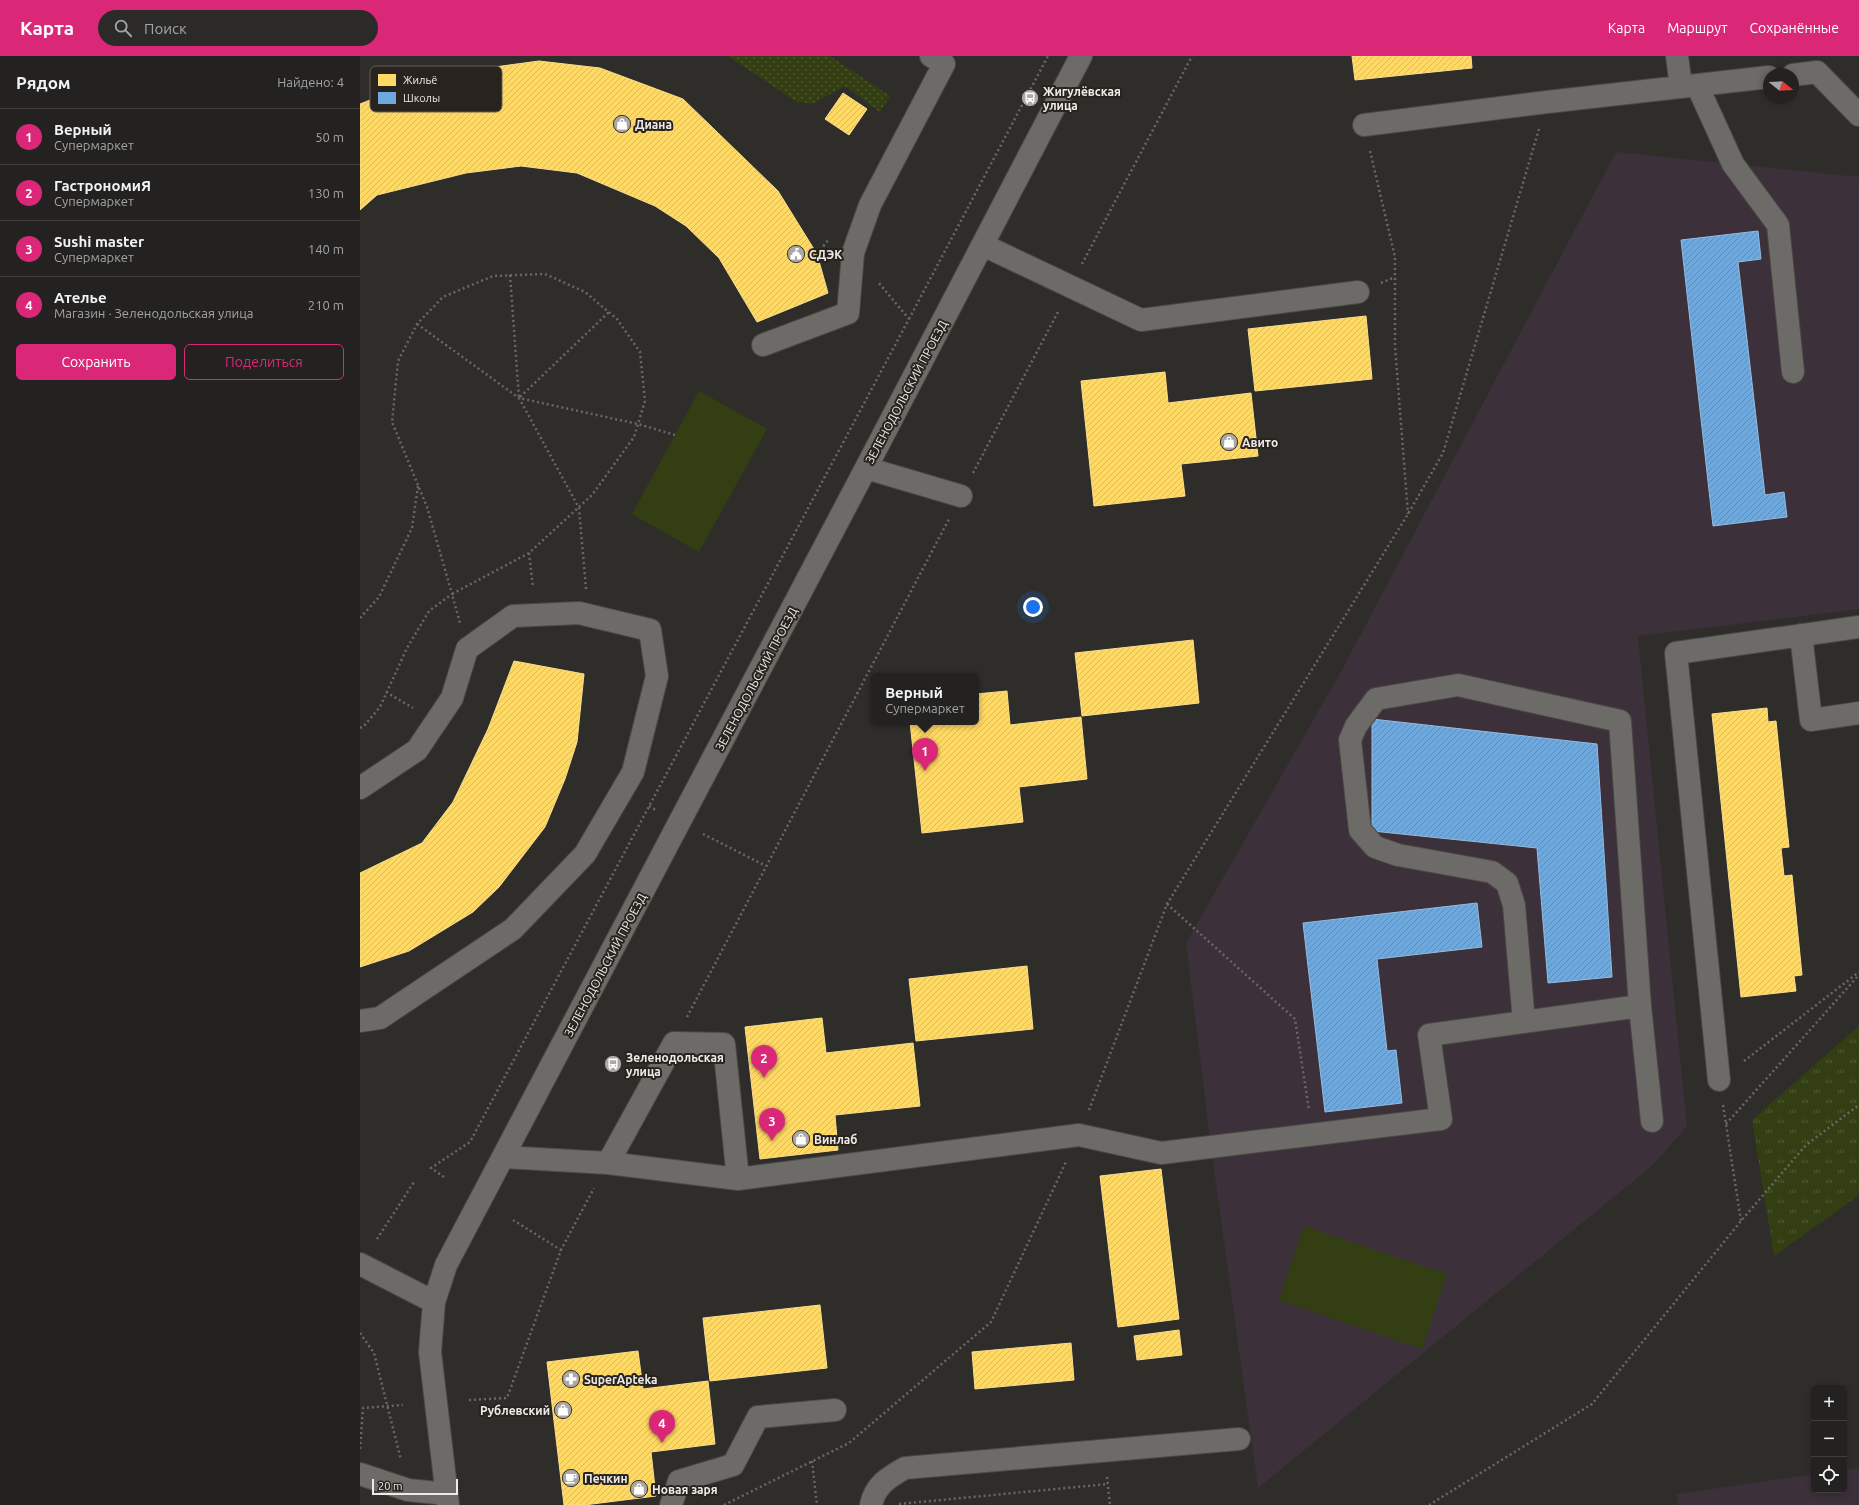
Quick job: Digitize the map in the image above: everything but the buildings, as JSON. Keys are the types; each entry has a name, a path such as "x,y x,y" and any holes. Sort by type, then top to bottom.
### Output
{"street":[{"path":"763,345 848,313 853,253 870,205 944,64 930,56"},
{"name":"ЗЕЛЕНОДОЛЬСКИЙ ПРОЕЗД","path":"434,1302 446,1264 504,1157 1081,56"},
{"path":"1677,56 1689,86 1733,164 1778,226 1793,372"},
{"path":"1799,74 1817,72 1859,115"},
{"path":"1364,125 1547,102 1763,78"},
{"path":"983,245 1070,288 1141,320 1358,292"},
{"path":"866,468 961,496"},
{"path":"360,788 417,750 452,698 467,649 514,616 579,613 650,630 657,676 633,772 585,854 513,929 380,1018 360,1021"},
{"path":"1719,1080 1676,653 1859,627"},
{"path":"1801,635 1811,720 1859,713"},
{"path":"1524,1022 1514,905 1507,883 1492,872 1398,855 1380,849 1375,847 1360,830 1350,740 1356,726 1376,699 1458,685 1620,721 1640,1006 1652,1121"},
{"path":"504,1157 608,1163 738,1179 1079,1135 1161,1153 1312,1136 1441,1119 1429,1035 1640,1006"},
{"path":"608,1163 674,1043 724,1044 738,1179"},
{"path":"360,1264 434,1302 430,1352 448,1499 408,1490 360,1474"},
{"path":"671,1505 679,1481 733,1465 758,1418 835,1410"},
{"path":"871,1505 873,1495 886,1478 905,1468 1239,1439"}],"path":[{"path":"444,1177 431,1168 470,1142 1048,56"},
{"path":"674,1043 1192,56"},
{"path":"724,1505 849,1442 991,1322 1079,1135 1167,904 1408,514 1443,453 1547,102"},
{"path":"1364,125 1395,257 1395,346 1408,514"},
{"path":"853,253 909,319"},
{"path":"360,728 364,726 380,707 407,648 429,611 452,594 529,553 592,495 634,437 645,401 640,352 617,319 585,292 545,274 493,276 443,297 418,324 398,361 392,422 427,508 452,594"},
{"path":"510,275 519,398 579,508 589,615"},
{"path":"519,398 609,312"},
{"path":"418,324 519,398 638,424 675,435"},
{"path":"360,618 379,597 412,528 418,486"},
{"path":"529,553 535,615"},
{"path":"386,692 436,721"},
{"path":"649,806 766,866"},
{"path":"1167,904 1295,1019 1312,1136"},
{"path":"1741,1221 1719,1080 1859,972"},
{"path":"1726,1124 1859,975"},
{"path":"1429,1505 1592,1404 1741,1221 1806,1145 1859,1105"},
{"path":"469,1400 507,1398 561,1250 608,1163"},
{"path":"377,1239 414,1182"},
{"path":"513,1220 561,1250"},
{"path":"360,1333 374,1353 389,1407 408,1490"},
{"path":"360,1454 363,1408 403,1405"},
{"path":"812,1461 817,1505"},
{"path":"892,1505 1108,1484 1110,1505"}],"shaded area":[{"path":"1616,152 1859,177 1859,609 1638,636 1687,1126 1653,1165 1258,1488 1211,1147 1186,943 1344,666"},
{"path":"1859,1468 1859,1505 1678,1505 1677,1494 1811,1474 1811,1493 1847,1493 1847,1470"}],"green space":[{"path":"728,56 830,56 890,96 880,112 845,86 812,104 795,101"},
{"path":"699,391 767,429 699,552 632,514"},
{"path":"1859,1026 1859,1195 1774,1256 1752,1120"},
{"path":"1304,1226 1447,1274 1422,1349 1279,1300"}],"place":[{"name":"Жигулёвская улица","path":"1030,98"},
{"name":"Диана","path":"622,124"},
{"name":"СДЭК","path":"796,254"},
{"name":"Авито","path":"1229,442"},
{"name":"Верный","path":"925,771"},
{"name":"Зеленодольская улица","path":"613,1064"},
{"name":"ГастрономиЯ","path":"764,1078"},
{"name":"Винлаб","path":"801,1139"},
{"name":"Sushi master","path":"772,1141"},
{"name":"SuperApteka","path":"571,1379"},
{"name":"Рублевский","path":"563,1410"},
{"name":"Ателье","path":"662,1443"},
{"name":"Печкин","path":"571,1478"},
{"name":"Новая заря","path":"639,1489"}]}
